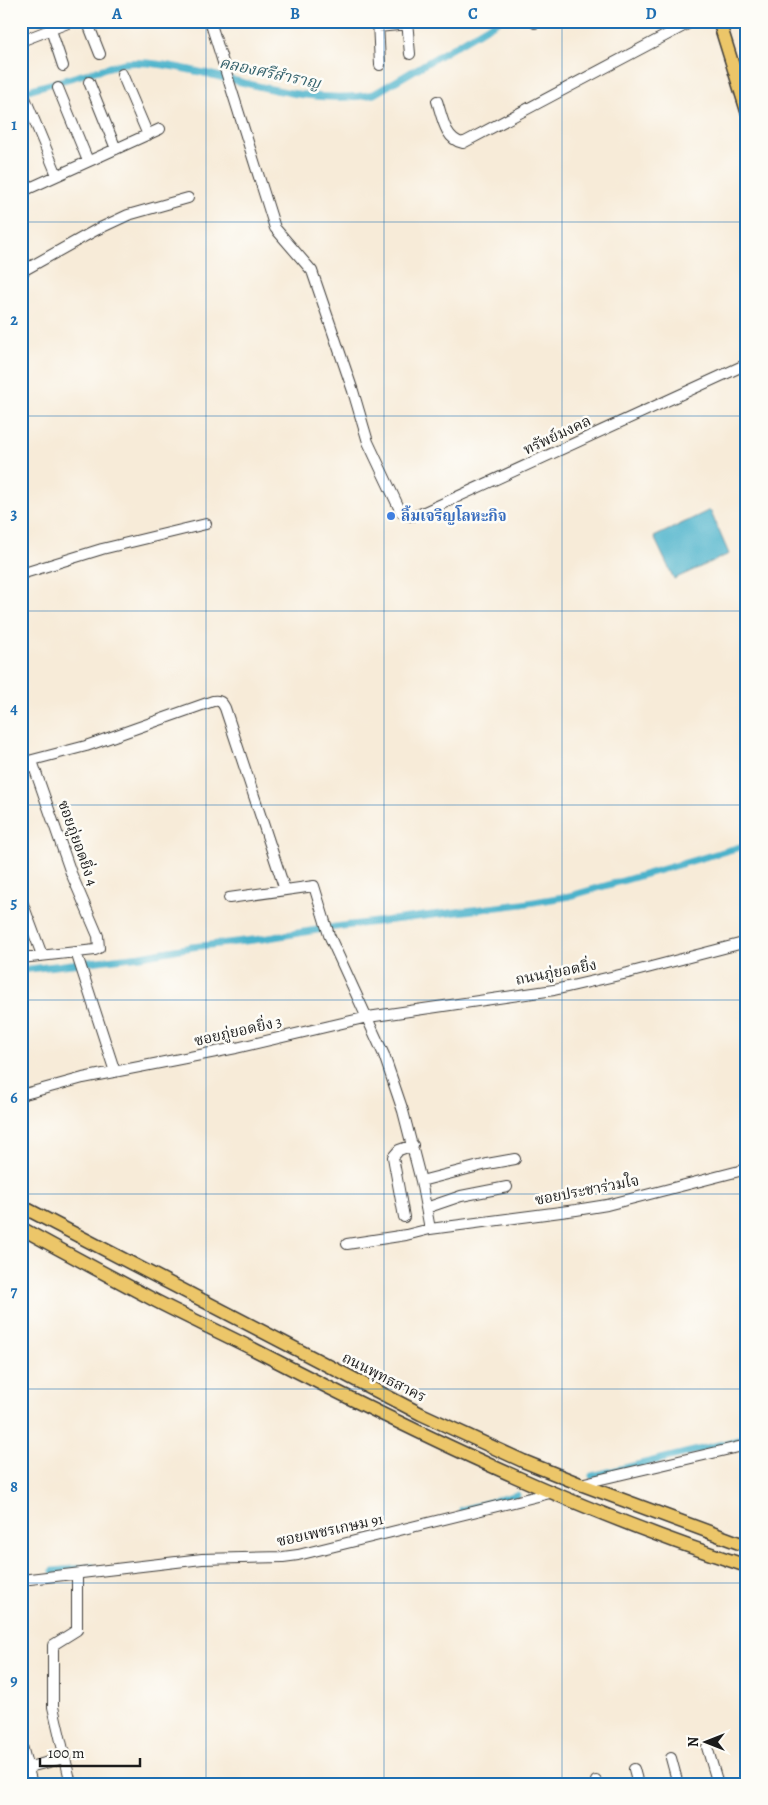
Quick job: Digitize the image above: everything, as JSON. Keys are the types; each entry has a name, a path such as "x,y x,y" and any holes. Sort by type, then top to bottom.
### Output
{"main road":[{"path":"719,21 747,111"},
{"name":"ถนนพุทธสาคร","path":"21,1206 412,1410 497,1450 580,1484 747,1546"},
{"path":"21,1228 156,1301 418,1433 550,1493 636,1527 747,1566"},
{"path":"156,1301 167,1281"}],"street":[{"path":"21,41 50,26 73,21"},
{"path":"87,21 100,54"},
{"name":"ทรัพย์มงคล","path":"210,21 275,228 312,271 354,391 367,438 401,512 407,516 412,517 747,364"},
{"path":"437,101 451,137 456,142 462,143 693,21"},
{"path":"380,65 378,24 407,23 410,54"},
{"path":"50,26 63,66"},
{"path":"122,74 148,134"},
{"path":"89,82 116,149"},
{"path":"58,88 88,161"},
{"path":"26,98 58,175"},
{"path":"22,188 58,175 160,129"},
{"path":"21,272 96,230 128,215 188,198"},
{"path":"21,574 102,549 206,524"},
{"path":"21,763 86,746 218,700 225,708 285,890"},
{"name":"ซอยภู่ยอดยิ่ง 4","path":"32,760 72,873 98,936 99,948 76,952"},
{"path":"229,898 314,886 329,935 384,1055 413,1145 430,1229"},
{"path":"21,898 42,955"},
{"name":"ถนนภู่ยอดยิ่ง","path":"368,1017 554,990 747,942"},
{"path":"21,958 76,952 115,1072"},
{"name":"ซอยภู่ยอดยิ่ง 3","path":"21,1094 115,1072 236,1048 368,1017"},
{"path":"404,1217 393,1157 399,1150 413,1145"},
{"path":"421,1181 487,1164 515,1159"},
{"name":"ซอยประชาร่วมใจ","path":"347,1244 406,1235 430,1229 600,1206 747,1169"},
{"path":"426,1208 461,1196 507,1187"},
{"path":"580,1484 747,1445"},
{"name":"ซอยเพชรเกษม 91","path":"21,1580 202,1559 298,1555 550,1493"},
{"path":"71,1784 53,1707 53,1645 77,1630 77,1574"},
{"path":"21,1742 25,1768 32,1784"},
{"path":"707,1746 718,1784"},
{"path":"25,1768 65,1758"},
{"path":"671,1758 678,1784"},
{"path":"634,1769 638,1784"}],"water":[{"path":"710,510 729,554 674,579 654,537"}],"waterway":[{"name":"คลองศรีสำราญ","path":"21,92 124,63 134,63 174,67 310,96 353,97 374,94 498,21"},
{"path":"21,970 141,956 192,947 522,904 570,896 747,845"},
{"path":"592,1476 747,1438"},
{"path":"462,1510 517,1495"},
{"path":"53,1571 92,1567"}],"place":[{"name":"ลิ้มเจริญโลหะกิจ","path":"391,516"}]}
